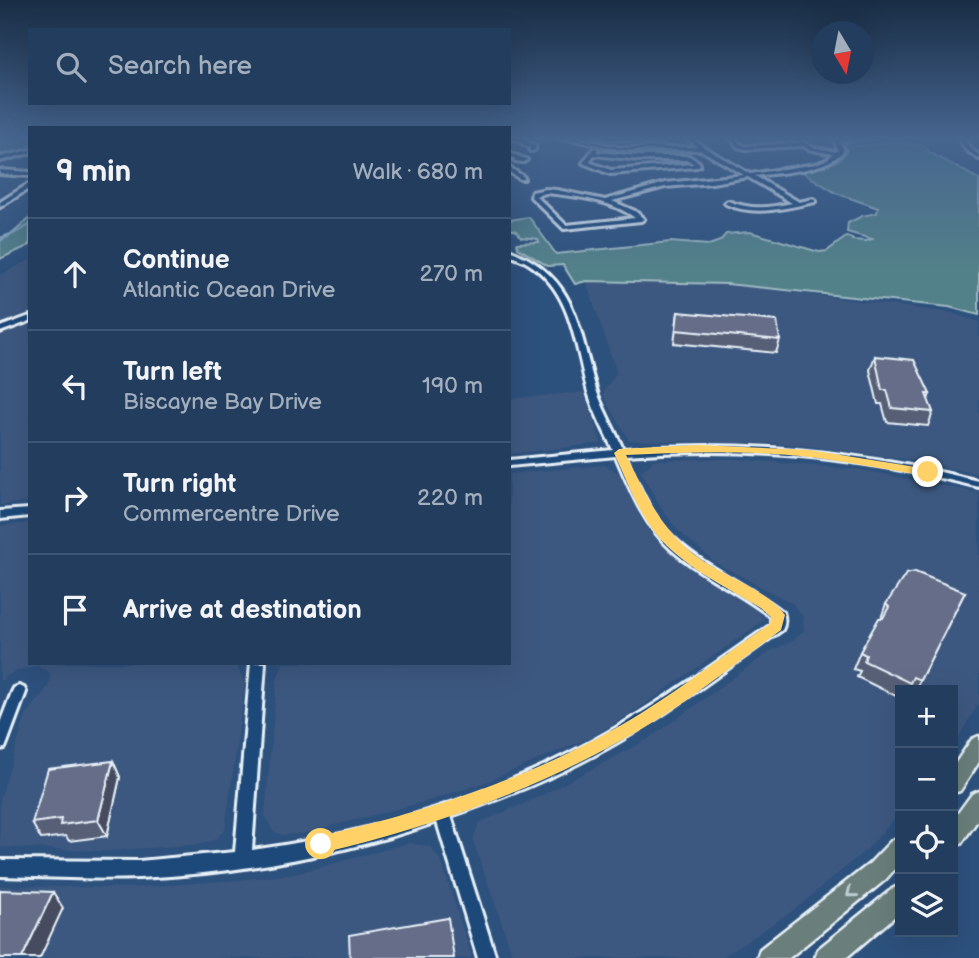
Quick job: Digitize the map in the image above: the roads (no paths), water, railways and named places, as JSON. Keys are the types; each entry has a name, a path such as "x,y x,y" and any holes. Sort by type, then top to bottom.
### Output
{"main road":[{"path":"958,776 979,745"},
{"path":"958,832 975,816"},
{"path":"769,958 877,872 895,852"},
{"path":"827,958 895,901"}],"street":[{"path":"603,202 630,211 641,219 564,227 533,196 534,193 546,191 566,192 603,202 665,185 693,182"},
{"path":"762,182 797,203"},
{"path":"0,205 28,186"},
{"path":"772,187 785,186"},
{"path":"728,203 747,210 813,201"},
{"path":"0,868 102,871 243,859 396,827 442,813 539,775 647,718 776,627 778,615 695,562 669,540 650,517 594,396 582,344 567,300 558,285 543,271 511,251"},
{"path":"0,330 28,319"},
{"path":"511,463 698,448 809,454 883,464 979,484"},
{"path":"0,515 28,512"},
{"path":"243,859 258,665"},
{"path":"0,743 19,692"},
{"path":"442,813 487,958"}],"waterway":[{"path":"0,241 28,226"}]}
